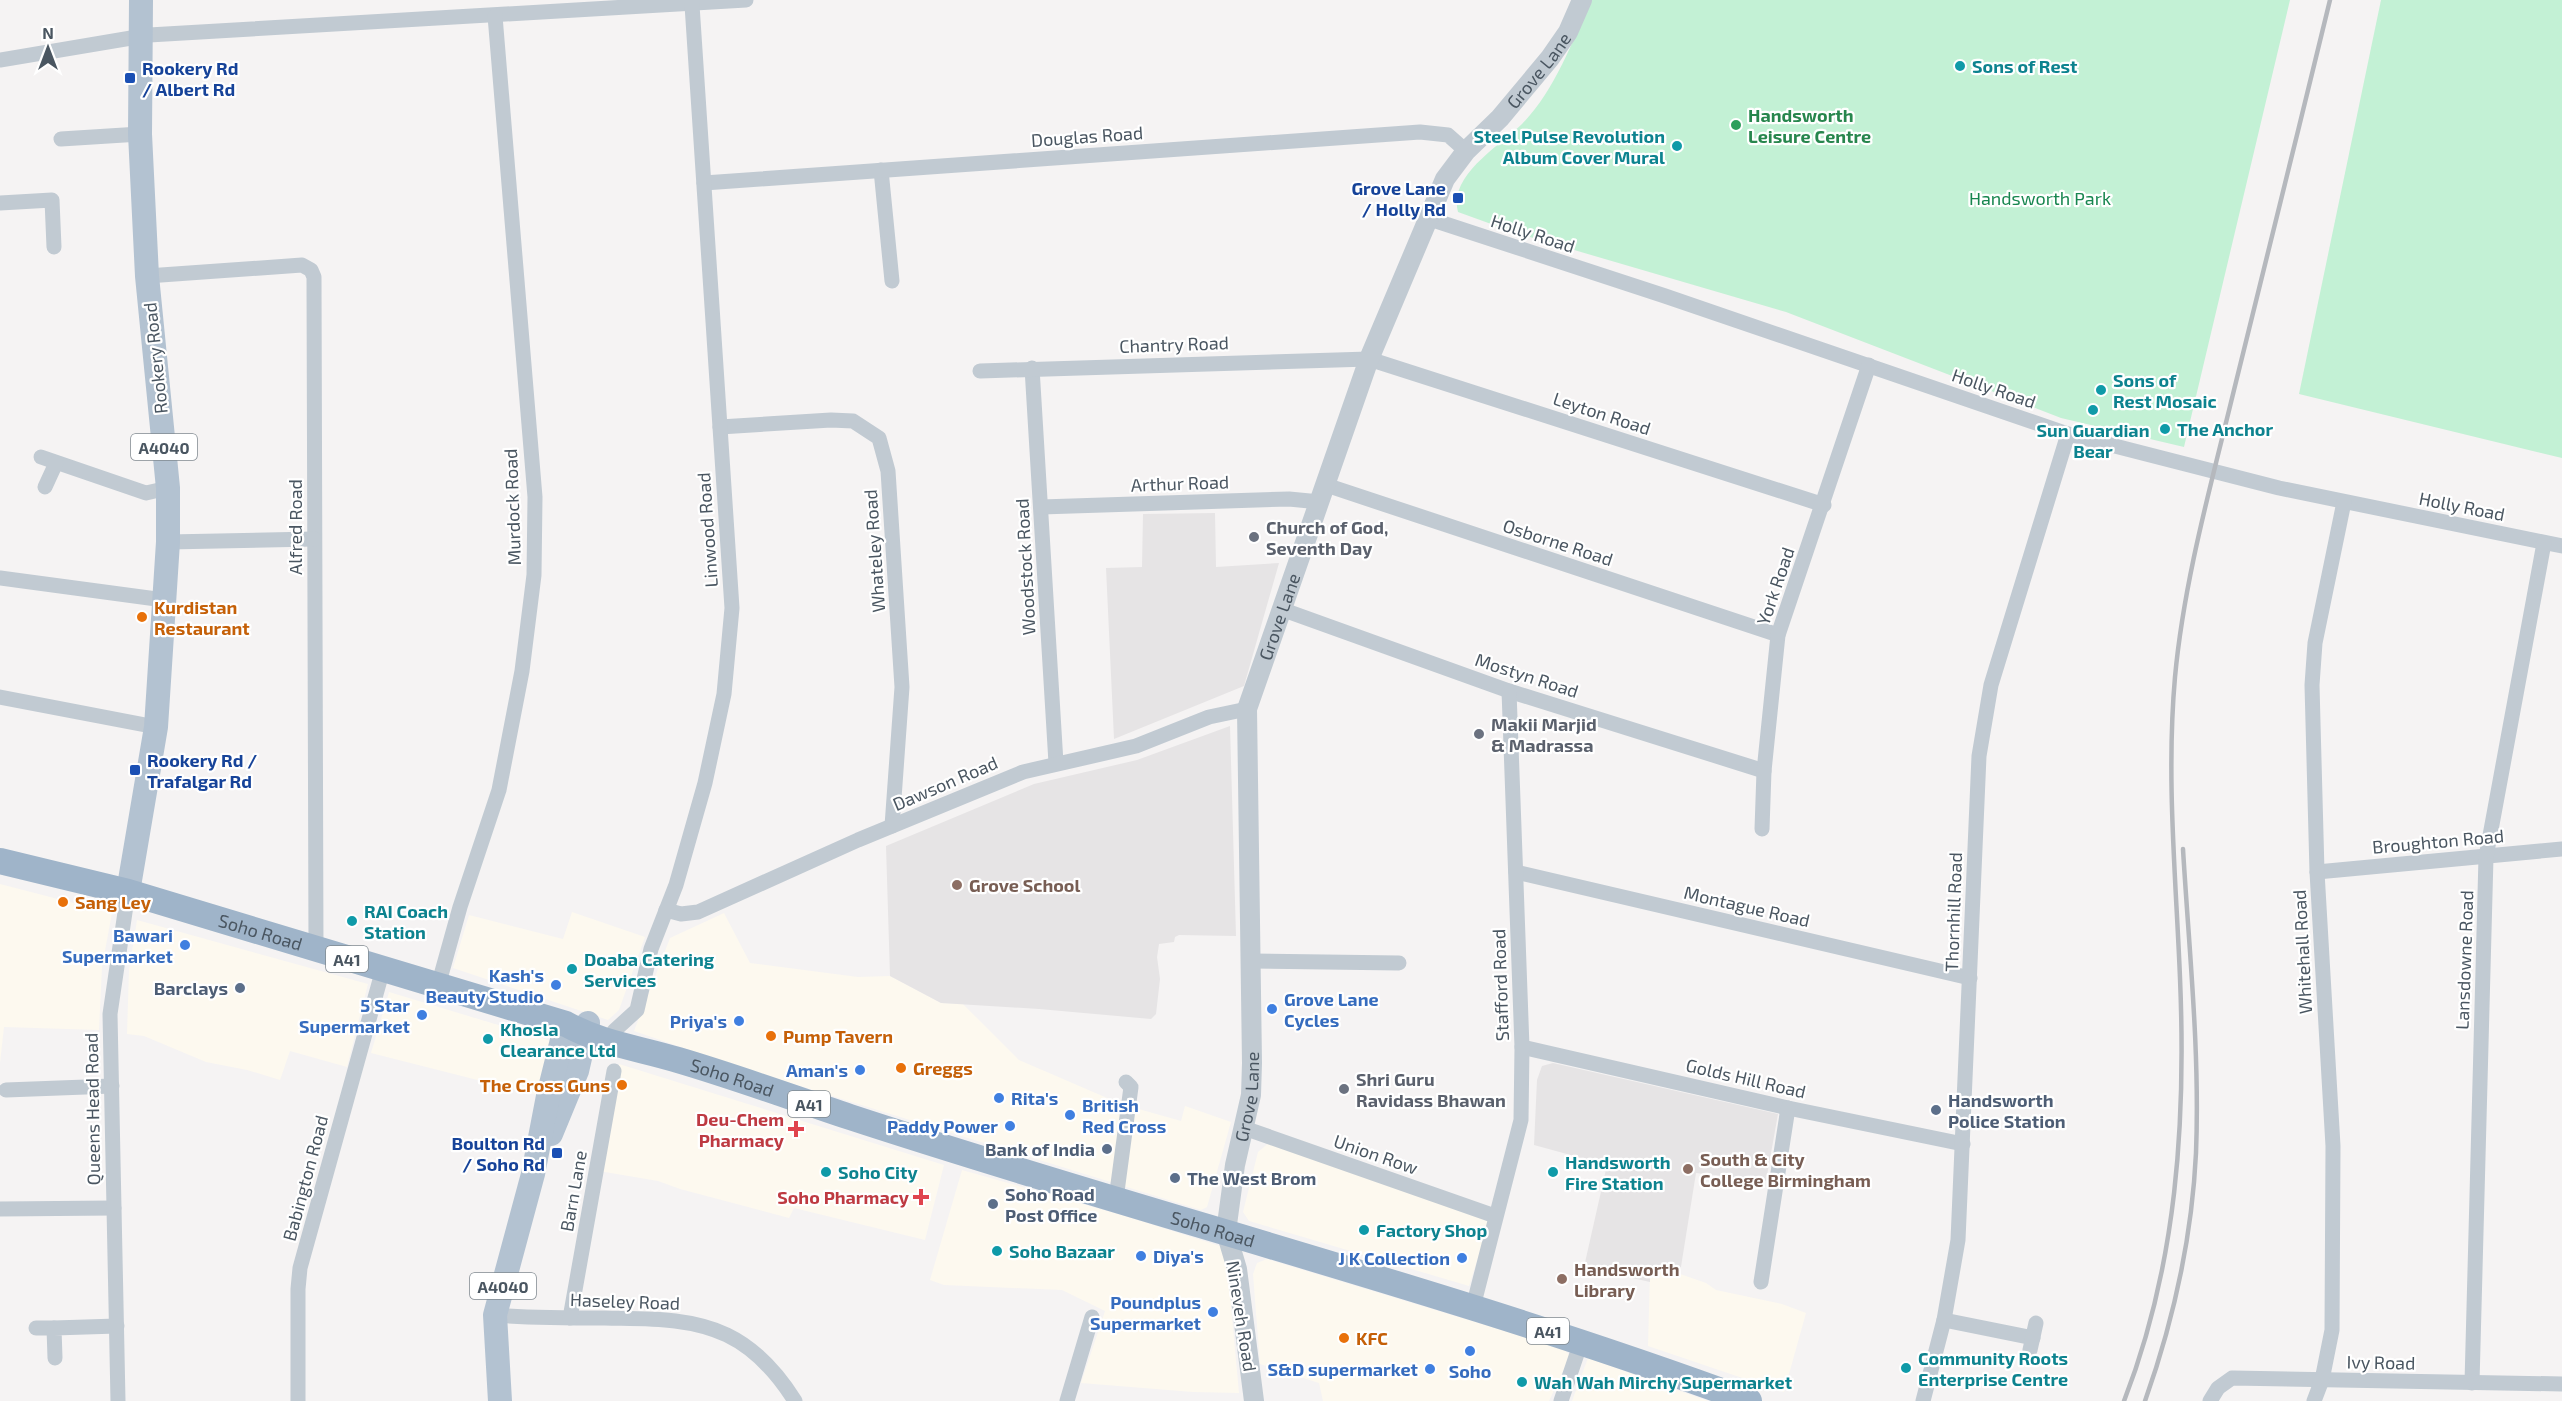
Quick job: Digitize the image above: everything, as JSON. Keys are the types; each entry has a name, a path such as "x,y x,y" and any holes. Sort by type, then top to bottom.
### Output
{"highway":[{"name":"A41","path":"0,861 128,892"},
{"name":"Soho Road","path":"128,892 580,1027 614,1031 676,1059 926,1142 1473,1307 1749,1401"},
{"name":"Soho Road","path":"580,1027 617,1046 676,1059"}],"main road":[{"name":"Rookery Road","path":"128,892 156,727 168,542 168,488 147,276 140,134 141,0"},
{"name":"A4040","path":"500,1401 495,1315 533,1174 548,1096 580,1027"}],"street":[{"path":"0,60 140,36 495,16 567,5 692,4 746,0"},
{"name":"Grove Lane","path":"1226,1232 1235,1165 1251,1095 1252,961 1246,761 1248,709 1369,359 1445,179 1466,150 1500,118 1550,58 1568,32 1582,0"},
{"name":"Linwood Road","path":"614,1031 637,1010 651,949 666,910 705,783 724,694 732,608 692,4"},
{"name":"Murdock Road","path":"438,986 498,790 522,671 534,575 535,497 495,16"},
{"name":"Douglas Road","path":"704,183 1419,132 1448,135 1466,150"},
{"path":"61,139 140,134"},
{"path":"881,170 892,281"},
{"path":"0,203 52,200 54,247"},
{"name":"Holly Road","path":"1427,218 1869,365 2068,434 2279,488 2562,546"},
{"name":"Alfred Road","path":"147,276 302,265 311,270 314,277 316,950"},
{"name":"Chantry Road","path":"980,370 1369,359"},
{"name":"Leyton Road","path":"1369,359 1824,505"},
{"name":"York Road","path":"1762,829 1764,771 1779,635 1869,365"},
{"name":"Woodstock Road","path":"1032,368 1056,763"},
{"name":"Whateley Road","path":"720,427 831,420 853,421 879,438 888,471 902,687 892,826"},
{"name":"Thornhill Road","path":"1923,1401 1944,1320 1958,1240 1979,756 1990,692 2068,434"},
{"path":"41,457 146,493 168,488"},
{"path":"45,487 56,463"},
{"name":"Arthur Road","path":"1041,507 1289,499 1323,494"},
{"name":"Osborne Road","path":"1323,494 1779,635"},
{"name":"Whitehall Road","path":"2314,1401 2322,1380 2332,1330 2333,1146 2318,872 2312,686 2315,643 2344,502"},
{"path":"168,542 314,538"},
{"name":"Lansdowne Road","path":"2472,1383 2486,857 2544,543"},
{"path":"0,578 165,600"},
{"name":"Mostyn Road","path":"1281,609 1509,690 1764,771"},
{"name":"Stafford Road","path":"1473,1307 1521,1120 1522,1047 1509,690"},
{"path":"0,696 156,727"},
{"name":"Dawson Road","path":"666,910 681,914 698,912 1023,771 1136,746 1209,717 1248,709"},
{"name":"Broughton Road","path":"2318,872 2562,849"},
{"name":"Montague Road","path":"1516,872 1970,978"},
{"name":"Queens Head Road","path":"118,1401 110,1014 128,892"},
{"path":"1252,961 1399,963"},
{"name":"Babington Road","path":"298,1401 300,1269 383,969"},
{"name":"Golds Hill Road","path":"1522,1047 1788,1108 1963,1143"},
{"name":"Barn Lane","path":"570,1318 614,1071"},
{"path":"1116,1199 1131,1087 1126,1082"},
{"path":"6,1090 112,1086"},
{"path":"1761,1282 1788,1108"},
{"name":"Union Row","path":"1244,1128 1495,1216"},
{"path":"0,1209 114,1208"},
{"name":"Nineveh Road","path":"1226,1232 1237,1269 1254,1401"},
{"name":"Haseley Road","path":"495,1315 659,1319 707,1328 728,1336 749,1349 783,1382 795,1401"},
{"path":"1067,1401 1092,1317"},
{"path":"1944,1320 2033,1337"},
{"path":"36,1328 117,1326"},
{"path":"54,1328 55,1358"},
{"path":"1561,1401 1581,1342"},
{"name":"Ivy Road","path":"2210,1401 2218,1388 2232,1378 2562,1384"}],"shaded area":[{"path":"1215,513 1216,567 1279,563 1244,686 1114,739 1106,568 1142,567 1143,514"},
{"path":"1230,726 1236,936 1179,935 1175,937 1174,942 1159,944 1157,957 1160,979 1156,1014 1151,1019 941,1003 890,976 886,846 1034,784 1137,760"},
{"path":"0,884 112,913 102,967 99,1030 4,1027 0,1063"},
{"path":"572,912 645,937 619,1010 608,1020 453,968 469,915 563,939"},
{"path":"724,913 750,963 858,977 890,976 941,1003 963,1004 1019,1060 1121,1104 1181,1121 1185,1106 1231,1122 1207,1207 1201,1210 745,1069 634,1031 670,938"},
{"path":"137,920 368,984 347,1067 290,1051 280,1080 247,1070 206,1062 144,1036 127,1034 129,970"},
{"path":"389,992 551,1041 537,1095 371,1053"},
{"name":"South & City College Birmingham","path":"1553,1063 1778,1114 1766,1181 1696,1173 1680,1273 1660,1267 1650,1273 1650,1282 1584,1267 1607,1165 1534,1145 1537,1080 1542,1066"},
{"path":"619,1064 944,1165 925,1240 794,1208 789,1218 658,1181 599,1171"},
{"path":"1270,1142 1490,1220 1469,1286 1249,1221 1243,1212 1258,1152"},
{"path":"962,1170 1125,1216 1223,1247 1226,1251 1239,1393 1193,1392 1081,1383 1105,1311 1062,1290 944,1285 930,1280"},
{"path":"1267,1259 1564,1349 1570,1356 1549,1401 1323,1401 1319,1383 1260,1364 1253,1274 1257,1263"},
{"path":"1660,1267 1706,1283 1716,1290 1782,1304 1806,1313 1784,1392 1648,1346 1650,1273"},
{"path":"1588,1358 1708,1401 1572,1401"}],"green space":[{"name":"Handsworth Park","path":"1590,0 2290,0 2184,447 2061,418 1786,312 1516,233 1458,212 1457,198 1468,174 1478,162 1522,124 1553,82"},
{"path":"2381,0 2562,0 2562,458 2299,394"}],"railway":[{"path":"2124,1401 2142,1350 2156,1298 2167,1245 2179,1139 2180,978 2171,753 2179,641 2208,497 2330,0"},
{"path":"2145,1401 2180,1279 2194,1185 2197,1115 2195,1039 2183,849"}],"place":[{"name":"Sons of Rest","path":"1960,66"},
{"name":"Rookery Rd / Albert Rd","path":"130,78"},
{"name":"Handsworth Leisure Centre","path":"1736,125"},
{"name":"Steel Pulse Revolution Album Cover Mural","path":"1677,146"},
{"name":"Grove Lane / Holly Rd","path":"1458,198"},
{"name":"Sons of Rest Mosaic","path":"2101,390"},
{"name":"Sun Guardian Bear","path":"2093,410"},
{"name":"The Anchor","path":"2165,429"},
{"name":"Church of God, Seventh Day","path":"1254,537"},
{"name":"Kurdistan Restaurant","path":"142,617"},
{"name":"Makii Marjid & Madrassa","path":"1479,734"},
{"name":"Rookery Rd / Trafalgar Rd","path":"135,770"},
{"name":"Grove School","path":"957,885"},
{"name":"Sang Ley","path":"63,902"},
{"name":"RAI Coach Station","path":"352,921"},
{"name":"Bawari Supermarket","path":"185,945"},
{"name":"Doaba Catering Services","path":"572,969"},
{"name":"Kash's Beauty Studio","path":"556,985"},
{"name":"Barclays","path":"240,988"},
{"name":"Grove Lane Cycles","path":"1272,1009"},
{"name":"5 Star Supermarket","path":"422,1015"},
{"name":"Priya's","path":"739,1021"},
{"name":"Pump Tavern","path":"771,1036"},
{"name":"Khosla Clearance Ltd","path":"488,1039"},
{"name":"Greggs","path":"901,1068"},
{"name":"Aman's","path":"860,1070"},
{"name":"The Cross Guns","path":"622,1085"},
{"name":"Shri Guru Ravidass Bhawan","path":"1344,1089"},
{"name":"Rita's","path":"999,1098"},
{"name":"Handsworth Police Station","path":"1936,1110"},
{"name":"British Red Cross","path":"1070,1115"},
{"name":"Paddy Power","path":"1010,1126"},
{"name":"Deu-Chem Pharmacy","path":"796,1129"},
{"name":"Bank of India","path":"1107,1149"},
{"name":"Boulton Rd / Soho Rd","path":"557,1153"},
{"name":"South & City College Birmingham","path":"1688,1169"},
{"name":"Soho City","path":"826,1172"},
{"name":"Handsworth Fire Station","path":"1553,1172"},
{"name":"The West Brom","path":"1175,1178"},
{"name":"Soho Pharmacy","path":"921,1197"},
{"name":"Soho Road Post Office","path":"993,1204"},
{"name":"Factory Shop","path":"1364,1230"},
{"name":"Soho Bazaar","path":"997,1251"},
{"name":"Diya's","path":"1141,1256"},
{"name":"J K Collection","path":"1462,1258"},
{"name":"Handsworth Library","path":"1562,1279"},
{"name":"Poundplus Supermarket","path":"1213,1312"},
{"name":"KFC","path":"1344,1338"},
{"name":"Soho","path":"1470,1351"},
{"name":"Community Roots Enterprise Centre","path":"1906,1368"},
{"name":"S&D supermarket","path":"1430,1369"},
{"name":"Wah Wah Mirchy Supermarket","path":"1522,1382"}]}
